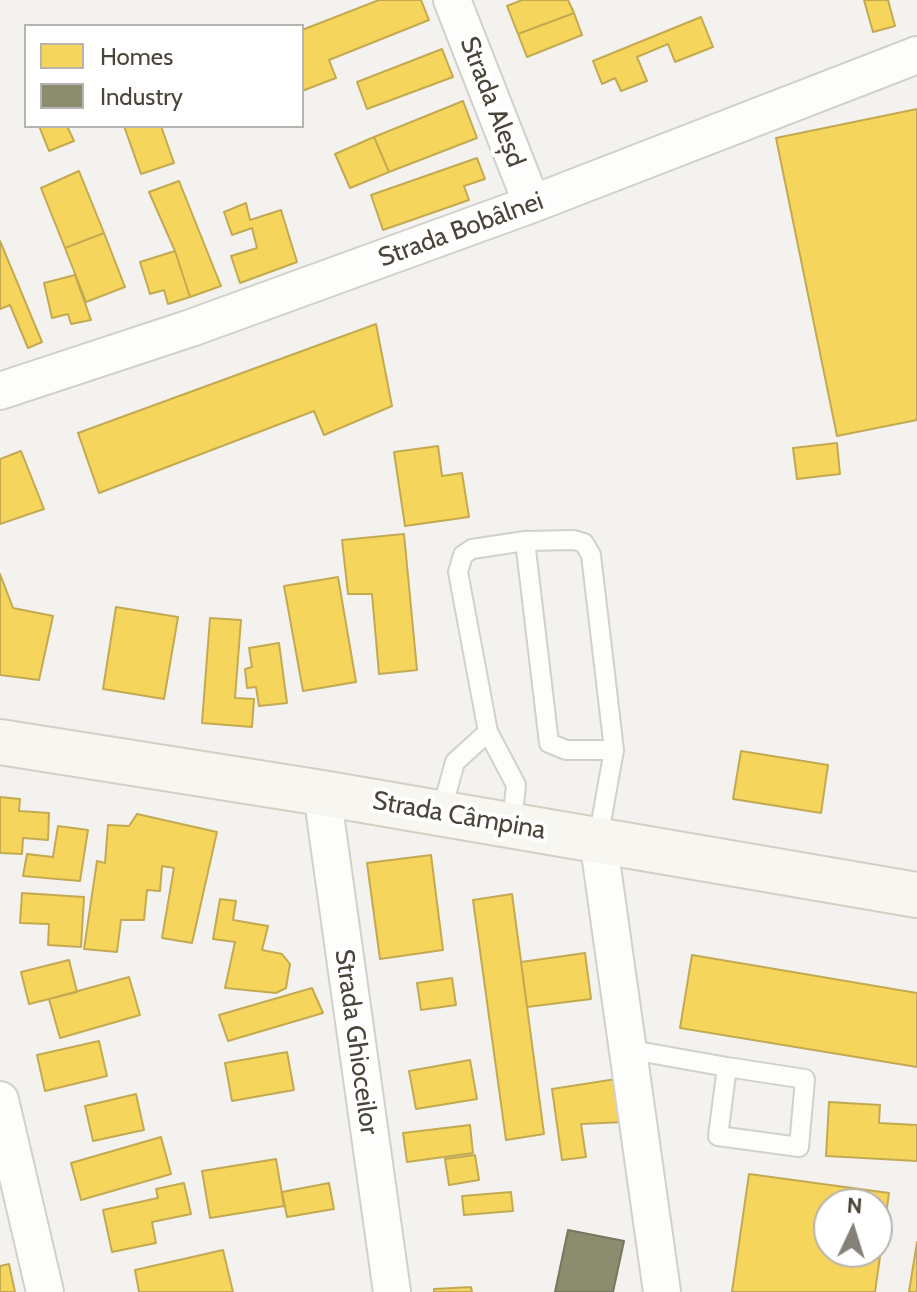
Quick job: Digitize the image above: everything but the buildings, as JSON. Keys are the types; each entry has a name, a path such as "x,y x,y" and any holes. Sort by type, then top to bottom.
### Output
{"main road":[{"name":"Strada Câmpina","path":"0,742 512,824 917,895"}],"street":[{"name":"Strada Aleșd","path":"452,0 532,204"},
{"name":"Strada Bobâlnei","path":"0,391 191,328 532,204 917,55"},
{"name":"Strada Ghioceilor","path":"322,793 392,1292"},
{"path":"598,839 662,1292"},
{"path":"0,1100 45,1292"}],"lane":[{"path":"512,824 516,785 488,732 459,584 459,564 463,555 480,546 574,540 584,543 591,555 614,750 598,839"},
{"path":"525,541 549,743 566,750 614,750"},
{"path":"441,813 455,762 488,732"},
{"path":"626,1049 805,1079 799,1147 718,1136 727,1067"}]}
